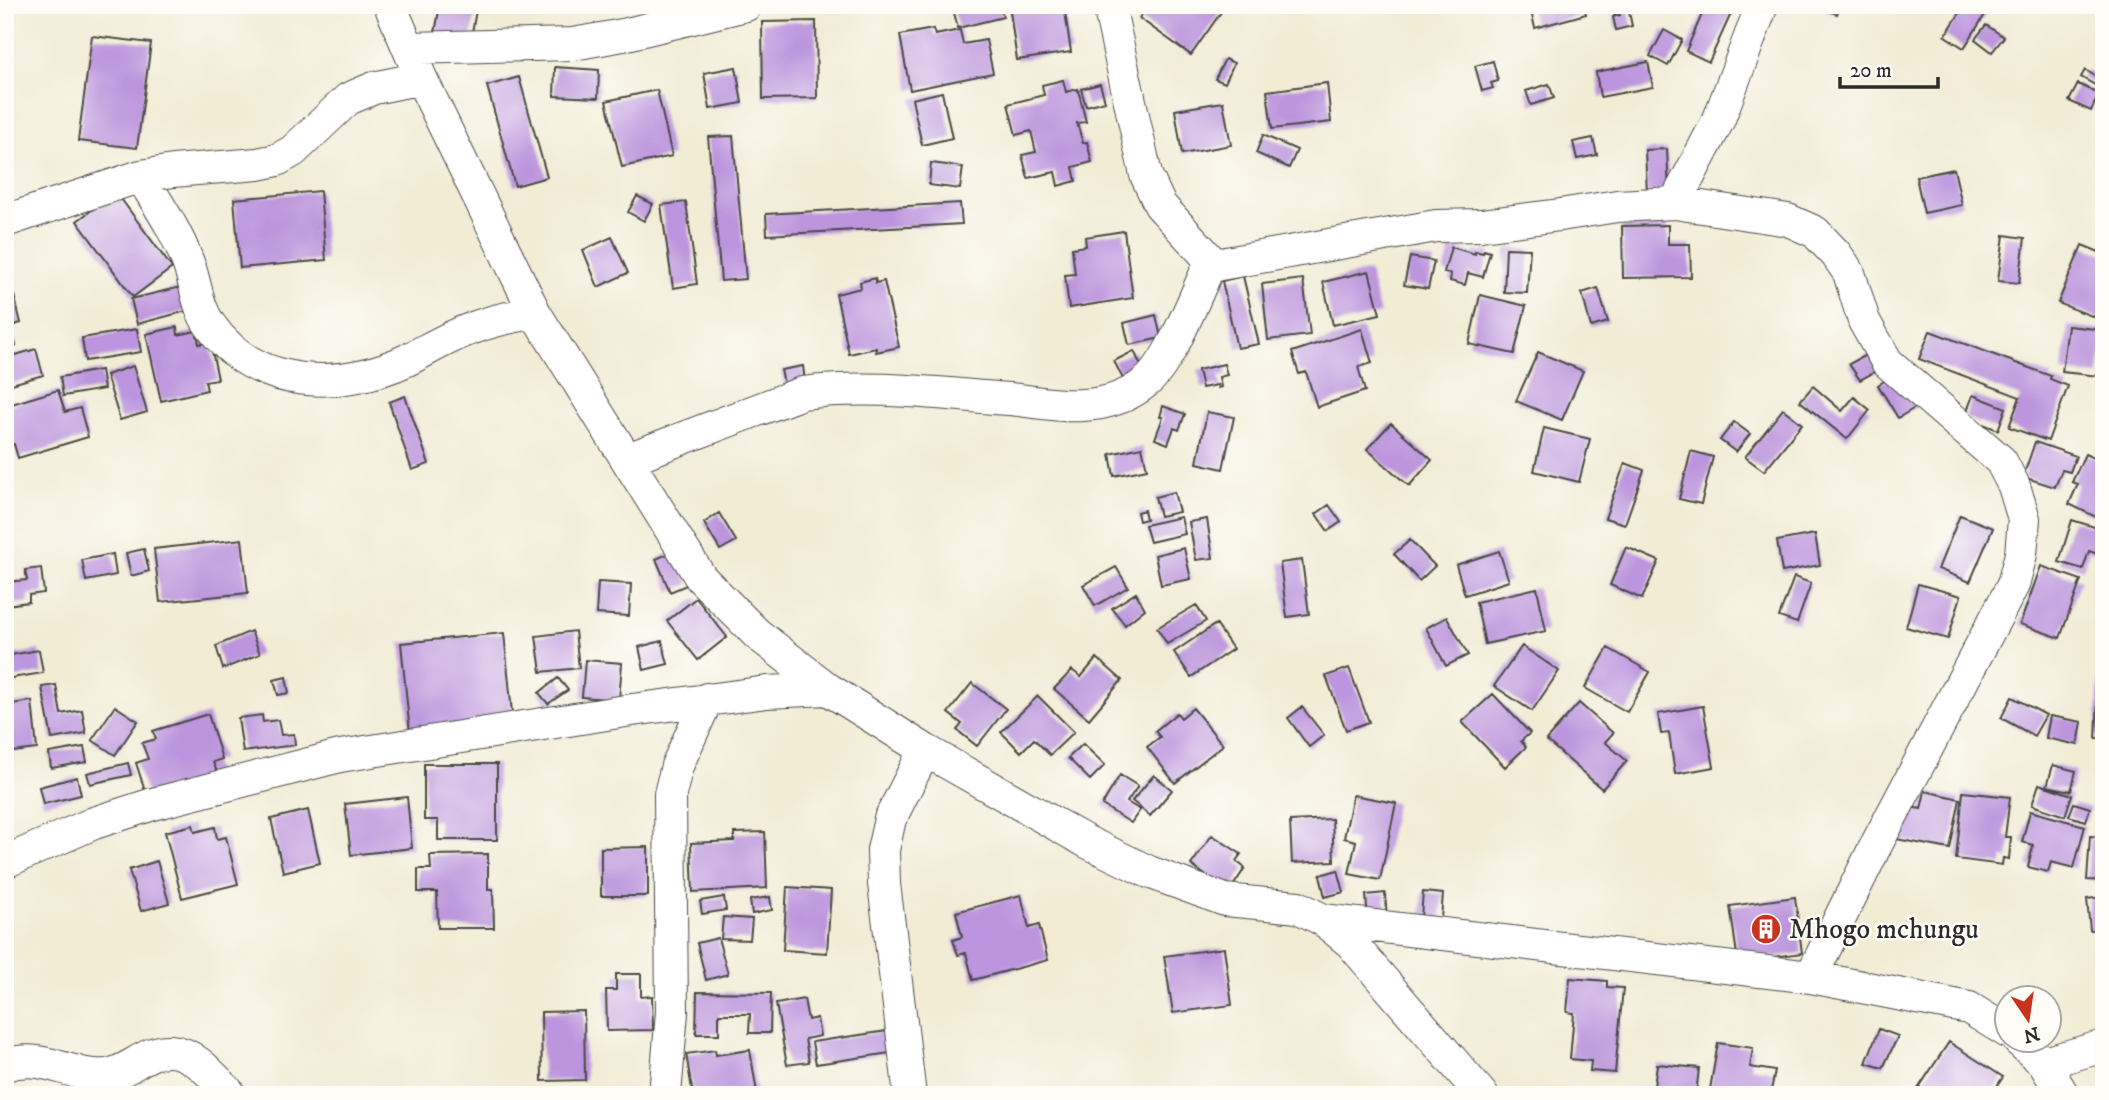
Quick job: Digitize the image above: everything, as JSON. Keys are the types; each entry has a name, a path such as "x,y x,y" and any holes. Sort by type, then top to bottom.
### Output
{"street":[{"path":"390,5 421,78 535,313 701,578 757,635 828,689 925,750 1087,842 1150,872 1225,900 1298,907 1323,920 1350,942 1482,1095"},
{"path":"410,48 573,44 746,5"},
{"path":"1109,5 1146,174 1160,205 1215,265"},
{"path":"1675,203 1723,110 1762,5"},
{"path":"5,221 141,176 276,160 293,151 348,99 374,88 421,78"},
{"path":"141,176 184,251 202,310 210,325 244,358 288,378 345,378 378,371 473,328 504,318 535,313"},
{"path":"628,459 812,391 832,389 930,393 1081,406 1114,400 1147,382 1161,367 1207,271 1215,265 1437,226 1481,225 1617,206 1675,203 1788,220 1815,232 1849,272 1864,321 1887,362 2001,461 2014,486 2024,519 2021,554 2013,585 1874,849 1811,977"},
{"path":"5,862 106,819 153,804 340,756 632,709 767,692 828,689"},
{"path":"665,1095 672,1012 670,794 677,766 707,699"},
{"path":"910,1095 884,884 883,850 890,819 925,750"},
{"path":"1323,920 1811,977 1969,1008 1994,1024"},
{"path":"2044,1063 2104,1046"},
{"path":"5,1065 22,1060 38,1061 107,1075 155,1053 172,1051 199,1063 231,1095"},
{"path":"2033,1054 2044,1063 2063,1095"}],"building":[{"path":"440,5 477,5 471,38 435,33"},
{"path":"952,5 1000,5 1003,17 958,28"},
{"path":"1009,5 1064,5 1071,52 1017,60"},
{"path":"1148,5 1226,5 1191,55 1139,18"},
{"path":"1584,5 1586,14 1535,28 1530,7"},
{"path":"1612,5 1632,5 1633,11 1629,12 1632,26 1616,30 1613,17 1620,15 1614,14"},
{"path":"1706,5 1735,5 1709,62 1686,51"},
{"path":"1812,5 1840,5 1837,14"},
{"path":"1965,5 1991,5 1964,48 1945,36"},
{"path":"816,21 817,98 763,99 762,22"},
{"path":"1986,25 2004,37 1992,52 1975,39"},
{"path":"933,29 935,35 960,30 963,44 986,40 993,73 910,90 900,35"},
{"path":"1664,30 1682,40 1668,66 1650,56"},
{"path":"92,36 151,43 137,148 78,141"},
{"path":"1225,59 1234,63 1225,83 1215,79"},
{"path":"1493,61 1498,81 1491,83 1493,88 1482,91 1475,66"},
{"path":"1648,62 1653,87 1600,97 1596,72"},
{"path":"555,67 599,70 598,98 554,96"},
{"path":"736,67 742,103 710,109 704,73"},
{"path":"2085,70 2104,81 2104,90 2081,77"},
{"path":"519,77 547,177 515,186 487,86"},
{"path":"1063,80 1066,92 1078,89 1086,122 1077,123 1083,143 1087,142 1092,162 1073,167 1076,181 1058,186 1055,172 1028,178 1022,155 1036,152 1031,131 1016,135 1008,104 1044,95 1042,85"},
{"path":"1327,83 1331,122 1272,129 1267,91"},
{"path":"1100,84 1105,101 1086,106 1081,89"},
{"path":"1549,84 1554,98 1531,105 1526,91"},
{"path":"2078,84 2099,94 2091,111 2069,101"},
{"path":"657,90 672,156 622,167 606,101"},
{"path":"942,92 952,138 922,145 912,99"},
{"path":"1223,102 1231,145 1182,154 1175,110"},
{"path":"1263,135 1297,150 1289,168 1256,153"},
{"path":"733,136 746,279 721,281 708,137"},
{"path":"1593,138 1597,155 1577,159 1573,142"},
{"path":"1667,149 1669,192 1647,193 1645,150"},
{"path":"931,163 963,167 960,189 929,185"},
{"path":"1954,169 1962,205 1924,213 1916,177"},
{"path":"320,191 326,260 240,268 234,199"},
{"path":"116,192 172,268 133,297 77,221"},
{"path":"637,196 653,204 644,221 628,212"},
{"path":"686,202 697,284 673,288 661,205"},
{"path":"960,203 962,224 767,235 766,214"},
{"path":"1668,225 1668,244 1690,244 1691,277 1623,278 1622,226"},
{"path":"1124,231 1133,298 1069,308 1065,275 1075,274 1072,248 1086,246 1085,237"},
{"path":"2004,235 2025,238 2019,283 1998,281"},
{"path":"612,237 628,273 598,287 583,250"},
{"path":"2082,245 2104,254 2102,320 2058,303"},
{"path":"1451,247 1475,254 1475,251 1490,252 1483,277 1468,273 1465,285 1450,281 1451,274 1444,272"},
{"path":"1506,248 1530,249 1527,293 1504,292"},
{"path":"1410,257 1434,261 1428,289 1404,285"},
{"path":"1369,271 1380,314 1333,325 1323,282"},
{"path":"1243,276 1259,344 1237,348 1222,281"},
{"path":"875,278 876,283 884,281 899,347 876,352 876,348 849,354 836,294 861,288 860,282"},
{"path":"1303,279 1310,335 1268,340 1262,284"},
{"path":"181,287 187,311 137,324 131,299"},
{"path":"1598,288 1608,322 1591,327 1582,293"},
{"path":"14,295 21,323 11,326 16,346 5,348 5,297"},
{"path":"1480,295 1526,306 1514,354 1469,344"},
{"path":"1156,315 1161,338 1129,345 1124,323"},
{"path":"2068,326 2104,330 2099,376 2062,372"},
{"path":"177,327 178,335 196,331 199,344 210,342 218,379 205,381 207,390 161,401 146,334"},
{"path":"137,329 141,352 85,361 82,338"},
{"path":"1362,329 1372,363 1358,367 1365,391 1317,407 1306,372 1299,374 1292,352"},
{"path":"1930,331 2051,376 2050,379 2068,386 2048,441 2009,427 2020,397 1919,359"},
{"path":"36,349 43,375 5,386 5,358"},
{"path":"1134,351 1143,370 1123,379 1114,361"},
{"path":"1873,351 1884,367 1860,380 1849,364"},
{"path":"1538,352 1583,371 1562,420 1516,401"},
{"path":"1224,364 1227,375 1219,377 1221,387 1218,388 1217,385 1202,388 1198,370"},
{"path":"133,366 147,412 120,420 106,375"},
{"path":"803,366 806,389 786,393 781,370"},
{"path":"101,370 104,389 63,396 60,377"},
{"path":"1899,372 1918,406 1898,418 1878,385"},
{"path":"1813,386 1842,411 1854,397 1870,410 1847,439 1800,401"},
{"path":"58,390 65,412 80,408 88,437 18,458 14,444 8,446 5,437 5,406"},
{"path":"1973,395 2006,408 1998,430 1965,417"},
{"path":"405,396 429,464 412,470 389,402"},
{"path":"1163,406 1185,414 1179,430 1174,428 1168,444 1155,439 1163,417 1160,417"},
{"path":"1783,409 1802,424 1764,471 1745,457"},
{"path":"1207,412 1234,417 1223,469 1197,463"},
{"path":"1734,422 1750,434 1736,452 1720,440"},
{"path":"1391,423 1432,460 1409,486 1367,449"},
{"path":"1544,428 1590,439 1579,482 1534,471"},
{"path":"2035,442 2076,456 2070,472 2062,470 2055,487 2023,477"},
{"path":"1142,447 1147,469 1114,476 1110,454"},
{"path":"1691,451 1713,457 1701,504 1679,499"},
{"path":"2085,454 2104,463 2104,521 2069,504 2078,484 2072,482"},
{"path":"1625,463 1644,470 1625,524 1605,518"},
{"path":"1174,492 1179,512 1160,516 1155,497"},
{"path":"1329,505 1341,522 1328,531 1316,514"},
{"path":"1144,510 1146,519 1139,521 1137,512"},
{"path":"719,513 736,541 720,550 704,523"},
{"path":"1960,515 1993,528 1970,582 1938,569"},
{"path":"1181,517 1185,534 1150,542 1145,525"},
{"path":"1207,519 1213,558 1196,560 1189,522"},
{"path":"2072,520 2104,530 2104,556 2089,551 2083,569 2059,562"},
{"path":"1815,534 1820,565 1782,572 1777,541"},
{"path":"242,539 248,593 160,602 154,549"},
{"path":"1410,540 1435,566 1419,581 1394,554"},
{"path":"1626,547 1659,561 1642,599 1610,585"},
{"path":"1184,548 1191,579 1161,585 1155,555"},
{"path":"144,549 149,571 131,576 126,553"},
{"path":"674,551 689,584 670,592 656,559"},
{"path":"1499,551 1509,581 1465,595 1456,565"},
{"path":"113,554 116,575 86,581 82,560"},
{"path":"1302,560 1309,614 1287,617 1280,563"},
{"path":"2041,566 2081,580 2060,638 2020,624"},
{"path":"1116,567 1128,587 1095,606 1083,585"},
{"path":"41,568 44,593 29,595 29,602 5,605 5,582 27,580 25,570"},
{"path":"1794,577 1811,583 1797,623 1779,617"},
{"path":"598,582 631,584 629,616 596,614"},
{"path":"1918,584 1961,596 1948,639 1906,627"},
{"path":"1537,588 1546,631 1485,644 1476,602"},
{"path":"1136,593 1145,609 1125,625 1112,608"},
{"path":"696,598 727,637 698,660 667,621"},
{"path":"1196,605 1206,621 1167,644 1157,628"},
{"path":"1447,617 1468,655 1446,666 1426,628"},
{"path":"1216,624 1233,649 1191,677 1174,652"},
{"path":"251,631 260,654 223,669 216,646"},
{"path":"575,631 579,668 541,672 536,636"},
{"path":"504,633 513,723 410,733 401,643"},
{"path":"662,641 668,664 644,670 639,647"},
{"path":"1522,646 1559,671 1532,711 1494,686"},
{"path":"1608,648 1650,672 1627,712 1585,688"},
{"path":"39,650 43,673 5,679 5,656"},
{"path":"2100,657 2104,657 2104,738 2096,738"},
{"path":"1097,658 1122,680 1089,719 1054,689 1072,670 1081,677"},
{"path":"585,660 622,663 619,700 582,697"},
{"path":"1349,668 1369,722 1346,730 1326,676"},
{"path":"286,677 289,693 278,695 274,680"},
{"path":"558,678 568,690 548,704 539,693"},
{"path":"972,683 1006,709 977,746 957,730 962,724 948,713"},
{"path":"56,685 61,714 82,710 86,733 52,739 42,687"},
{"path":"1493,694 1530,733 1521,741 1526,747 1505,767 1462,722"},
{"path":"1038,696 1074,732 1050,755 1034,739 1021,752 1001,732"},
{"path":"2012,697 2046,715 2034,736 2001,718"},
{"path":"32,701 37,749 5,753 5,705"},
{"path":"1579,703 1613,733 1605,742 1627,761 1602,789 1546,740"},
{"path":"115,706 138,721 115,755 92,740"},
{"path":"1703,706 1714,767 1675,774 1669,733 1661,734 1658,714"},
{"path":"1302,707 1324,735 1309,747 1288,718"},
{"path":"1193,708 1223,745 1175,783 1147,747 1160,737 1155,731 1177,713 1181,718"},
{"path":"208,714 222,759 213,762 219,777 148,800 136,763 148,759 142,743 156,739 153,731"},
{"path":"262,715 263,722 278,720 281,735 294,734 295,745 243,752 238,718"},
{"path":"2050,716 2082,722 2078,745 2046,738"},
{"path":"1083,744 1105,765 1090,780 1068,758"},
{"path":"84,747 87,762 51,768 49,753"},
{"path":"128,763 131,775 90,784 87,773"},
{"path":"424,764 497,764 497,840 438,840 438,820 424,820"},
{"path":"2053,765 2076,771 2071,791 2047,786"},
{"path":"1120,775 1138,786 1127,802 1140,810 1131,823 1102,805"},
{"path":"1154,775 1172,790 1150,816 1132,801"},
{"path":"77,777 81,795 43,804 39,787"},
{"path":"2039,784 2072,795 2065,816 2032,805"},
{"path":"1925,791 1960,799 1950,849 1896,839 1910,807 1921,809"},
{"path":"1963,792 2010,797 2005,837 2011,837 2009,859 2003,858 2002,865 1956,859"},
{"path":"1353,795 1396,803 1380,880 1349,874 1356,841 1344,838"},
{"path":"407,797 412,848 351,855 345,804"},
{"path":"2074,803 2090,808 2086,821 2069,816"},
{"path":"308,810 320,863 283,872 271,819"},
{"path":"2030,811 2085,826 2074,868 2051,862 2048,872 2028,867 2033,845 2022,842"},
{"path":"1332,819 1334,861 1292,863 1290,821"},
{"path":"193,825 195,832 215,827 217,839 226,837 238,884 182,898 165,832"},
{"path":"765,832 767,888 693,892 691,843 734,841 734,833"},
{"path":"1212,835 1241,854 1236,861 1245,868 1229,892 1191,865"},
{"path":"2090,836 2104,837 2104,881 2087,880"},
{"path":"648,847 648,896 601,896 601,848"},
{"path":"488,854 488,889 493,889 494,928 438,928 437,892 418,892 418,869 431,869 430,855"},
{"path":"157,861 169,903 141,911 129,870"},
{"path":"1338,870 1344,892 1325,897 1320,875"},
{"path":"787,887 831,890 827,953 783,950"},
{"path":"1423,892 1443,894 1441,918 1421,917"},
{"path":"1385,893 1387,918 1368,920 1366,895"},
{"path":"1021,895 1029,928 1039,925 1048,960 973,980 966,953 958,955 953,940 962,937 956,912"},
{"path":"724,897 726,910 702,914 700,901"},
{"path":"770,897 772,910 752,914 750,900"},
{"name":"Mhogo mchungu","path":"1795,897 1802,953 1738,962 1730,906"},
{"path":"2104,897 2104,929 2090,930 2087,899"},
{"path":"723,917 752,919 750,940 721,939"},
{"path":"718,938 728,974 706,980 697,943"},
{"path":"1224,948 1232,1005 1173,1013 1164,956"},
{"path":"616,974 641,974 641,997 652,996 653,1030 607,1031 606,990 616,990"},
{"path":"1570,978 1607,981 1607,987 1623,988 1615,1073 1590,1071 1591,1061 1570,1059 1574,1013 1567,1012"},
{"path":"697,992 771,993 770,1033 749,1033 750,1014 719,1014 719,1034 696,1034"},
{"path":"804,999 808,1020 817,1018 820,1036 805,1039 809,1062 787,1065 776,1004"},
{"path":"584,1011 585,1080 542,1081 541,1012"},
{"path":"1879,1029 1898,1036 1883,1068 1866,1063"},
{"path":"894,1030 897,1052 816,1064 812,1042"},
{"path":"1949,1042 2003,1077 1991,1095 1914,1095"},
{"path":"1718,1043 1753,1048 1750,1067 1775,1071 1771,1091 1783,1095 1709,1095"},
{"path":"715,1050 716,1055 750,1050 757,1093 693,1095 686,1054"},
{"path":"1657,1064 1699,1068 1696,1095 1653,1095"}],"place":[{"name":"Mhogo mchungu","path":"1766,929"}]}
